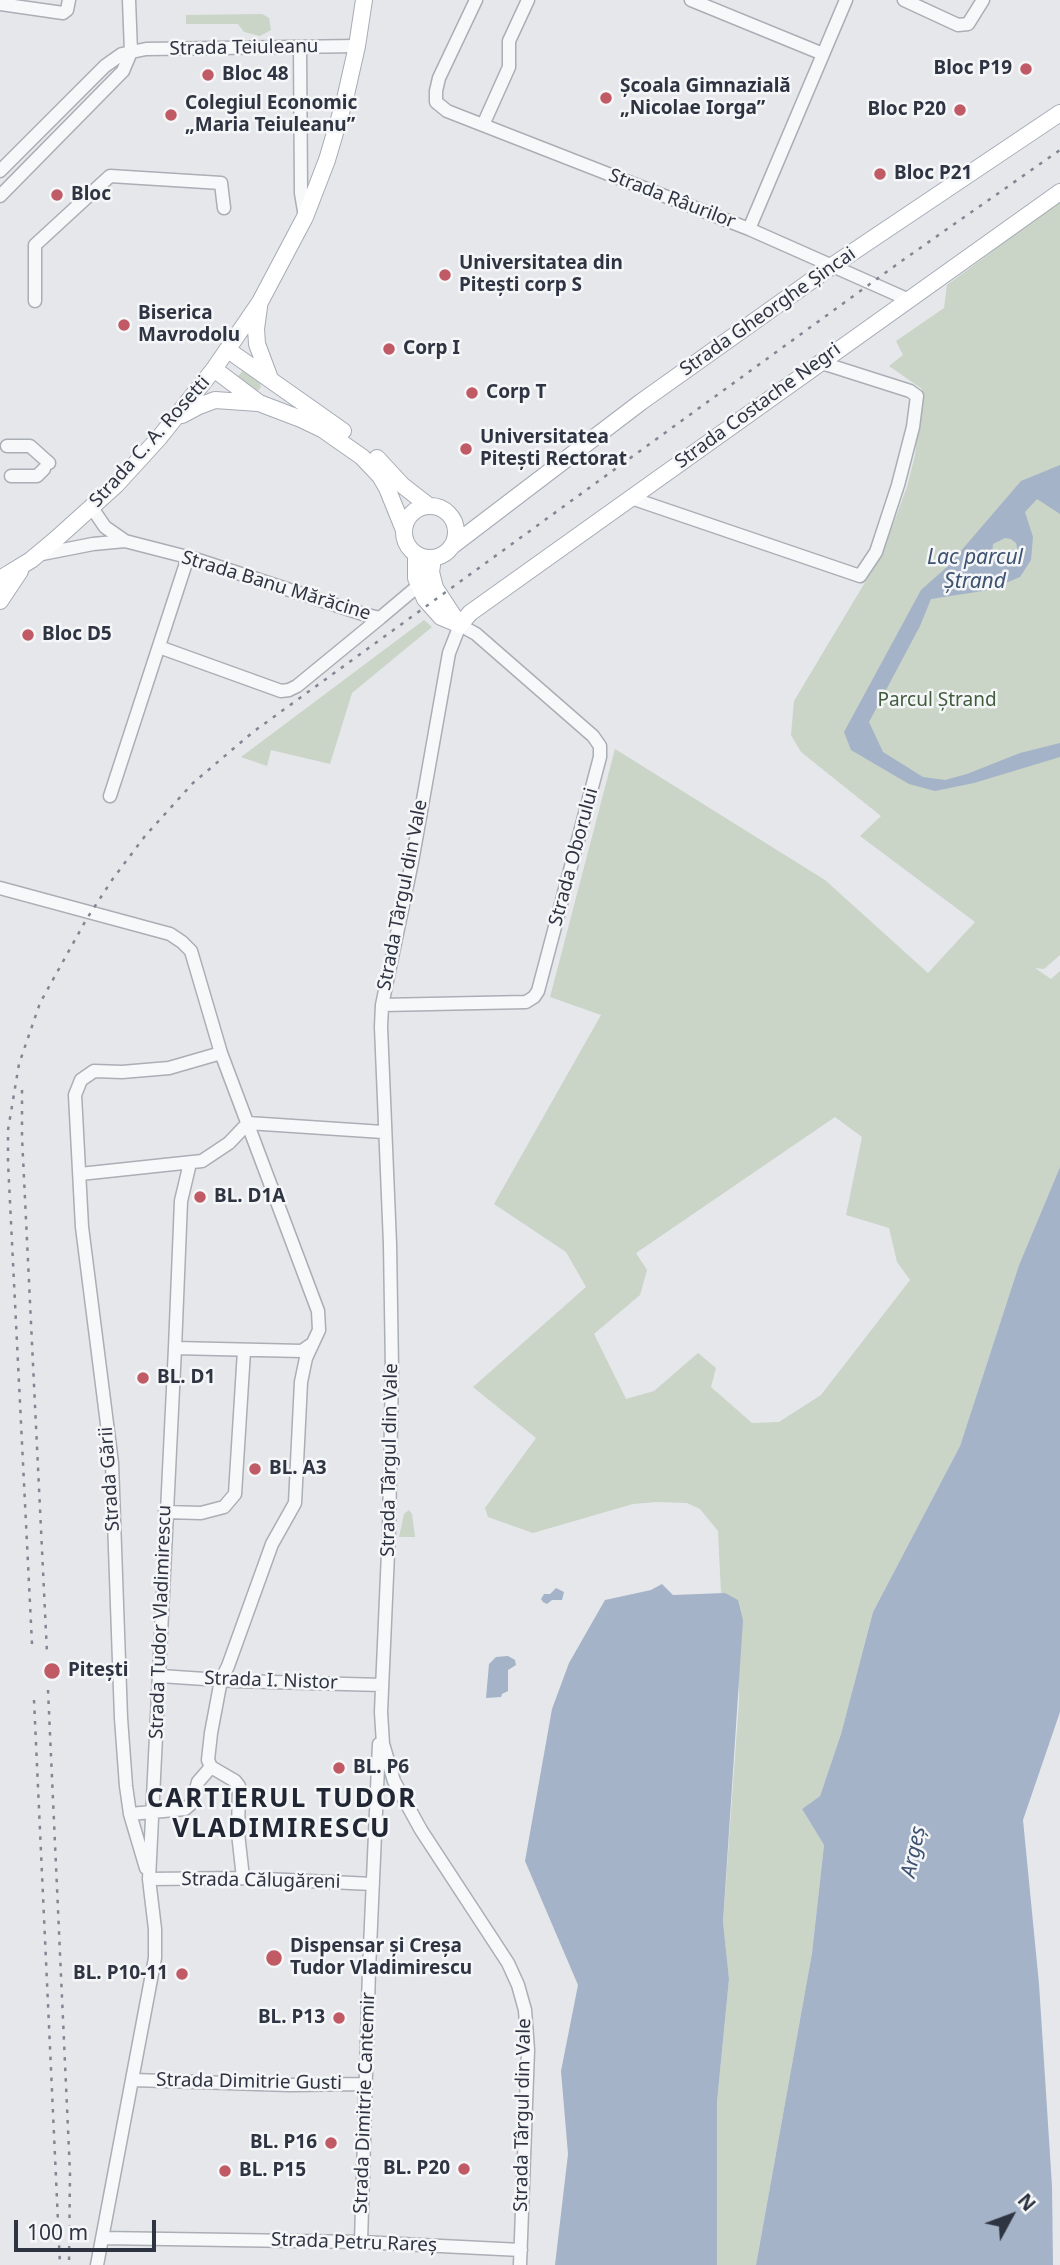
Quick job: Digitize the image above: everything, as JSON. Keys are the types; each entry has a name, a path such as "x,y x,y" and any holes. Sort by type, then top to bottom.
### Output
{"main road":[{"name":"Strada C. A. Rosetti","path":"0,579 34,557 92,508 141,458 214,369 260,302 304,217 339,122 357,46 364,0"},
{"name":"Strada Gheorghe Șincai","path":"452,546 641,402 832,266 1060,113"},
{"name":"Strada Costache Negri","path":"460,625 470,613 1060,192"},
{"path":"260,302 257,344 271,378"},
{"path":"228,350 363,445 402,485 429,506 444,510 454,522 456,530 452,546 447,552 433,558 415,554"},
{"path":"214,369 259,403"},
{"path":"174,420 215,400 259,403 301,418 322,429 362,457 387,488 407,544 415,554 418,586 434,612 447,621 460,625"},
{"path":"404,530 415,511 429,506"},
{"path":"454,522 484,523"},
{"path":"0,565 34,557"},
{"path":"0,601 34,557"},
{"path":"433,558 431,572 435,588 460,625"}],"street":[{"path":"0,4 63,13 67,10 69,0"},
{"path":"0,196 123,71 131,52 129,0"},
{"name":"Strada Râurilor","path":"476,0 439,78 436,102 447,111 749,229 907,299"},
{"path":"483,125 509,68 509,41 528,0"},
{"path":"691,0 823,54"},
{"path":"749,229 846,0"},
{"path":"904,0 958,25 968,24 983,0"},
{"name":"Strada Teiuleanu","path":"131,52 146,49 357,46"},
{"path":"300,47 301,193 304,217"},
{"path":"0,170 105,66 122,54 131,52"},
{"path":"36,301 35,245 110,176 221,183 224,208"},
{"path":"631,498 860,576 876,552 898,485 913,427 916,397 910,391 819,362"},
{"path":"7,446 30,446 47,466 37,476 10,476"},
{"name":"Strada Banu Mărăcine","path":"92,508 105,527 125,541"},
{"name":"Strada Banu Mărăcine","path":"34,557 93,544 125,541 188,557 380,618 418,586"},
{"path":"110,796 188,557"},
{"path":"159,647 281,691 289,690 380,618"},
{"name":"Strada Oborului","path":"382,1004 526,1002 534,997 538,991 600,757 600,747 593,736 476,634 460,625"},
{"name":"Strada Târgul din Vale","path":"460,625 449,653 412,862 382,1004 383,1132 390,1244 392,1369 389,1530 381,1712 383,1744 394,1781 421,1830 508,1963 525,2010 528,2050 520,2265"},
{"path":"0,888 170,934 191,951 222,1052 318,1311 318,1331 306,1358 301,1382 295,1503 272,1544 221,1680 211,1733 208,1760 211,1767 239,1786 238,1833 243,1878"},
{"name":"Strada Gării","path":"149,1879 130,1814 121,1718 112,1463 82,1227 75,1095 81,1080 94,1071 122,1072 169,1068 222,1052"},
{"path":"80,1174 202,1161 216,1153 248,1123 383,1132"},
{"name":"Strada Tudor Vladimirescu","path":"97,2265 155,1958 155,1929 149,1879 160,1676 165,1512 181,1201 190,1163"},
{"path":"175,1348 302,1351 312,1344"},
{"path":"165,1512 201,1513 224,1507 235,1494 244,1350"},
{"name":"Strada I. Nistor","path":"160,1676 382,1685"},
{"name":"Strada Dimitrie Cantemir","path":"361,2242 376,1788 381,1712"},
{"path":"130,1814 181,1812 189,1807 198,1782 211,1767"},
{"name":"Strada Călugăreni","path":"149,1879 243,1878 373,1884"},
{"name":"Strada Dimitrie Gusti","path":"133,2080 279,2085 365,2084"},
{"name":"Strada Petru Rareș","path":"102,2238 361,2242 521,2250"}],"green space":[{"path":"262,14 269,18 271,30 260,36 244,32 238,24 186,24 186,15"},
{"name":"Parcul Ștrand","path":"1060,198 1060,955 1044,969 1035,968 1051,979 1060,971 1060,1167 1019,1265 960,1446 873,1612 841,1734 820,1796 802,1809 824,1845 812,1953 756,2265 717,2265 717,2102 729,1979 723,1923 739,1701 738,1600 721,1593 718,1531 700,1509 687,1503 633,1504 533,1533 488,1517 485,1508 536,1438 473,1387 586,1287 566,1252 494,1204 601,1015 550,997 615,749 825,880 928,973 975,922 860,836 881,816 801,752 791,735 794,701 882,554 907,487 915,455 922,389 889,366 903,355 896,341 944,308 947,285","holes":["835,1117 862,1137 846,1215 889,1228 897,1262 910,1280 821,1395 779,1422 752,1423 711,1387 716,1368 698,1353 654,1391 626,1399 594,1334 640,1295 647,1270 636,1253"]},
{"path":"245,368 259,380 261,387 257,392 235,380"},
{"path":"424,620 432,627 352,693 330,764 271,750 267,766 241,757"},
{"path":"409,1510 415,1537 399,1537 404,1514"}],"water":[{"name":"Lac parcul Ștrand","path":"1060,465 1060,514 1037,499 1025,512 1033,537 1031,560 1020,577 989,590 931,599 920,626 869,722 883,752 923,777 945,780 1020,753 1060,743 1060,757 974,783 935,791 909,784 851,750 844,732 921,590 948,566 1021,481","holes":["1005,538 1016,543 1018,551 1007,561 996,561 992,556 993,544"]},
{"name":"Argeș","path":"1060,1167 1060,1712 1023,1820 1039,1984 1052,2186 1053,2265 756,2265 812,1953 824,1845 802,1809 820,1796 841,1734 873,1612 960,1446 1019,1265"},
{"path":"662,1584 673,1595 725,1593 738,1600 743,1620 723,1922 729,1979 717,2102 717,2265 555,2265 568,2154 561,2071 578,1985 525,1861 552,1709 569,1663 605,1600 651,1590"},
{"path":"556,1588 564,1592 562,1600 552,1600 547,1604 543,1602 541,1599 544,1594 550,1594"},
{"path":"508,1656 515,1660 516,1665 508,1670 508,1691 501,1697 486,1698 489,1664 496,1657"}],"railway":[{"path":"32,1644 8,1130 19,1064 40,1003 86,920 112,880 145,836 193,783 253,732 903,260 1060,150"},
{"path":"22,1090 47,1653"},
{"path":"48,1690 70,2173 69,2265"},
{"path":"34,1700 60,2265"}],"place":[{"name":"Bloc P19","path":"1026,69"},
{"name":"Bloc 48","path":"208,75"},
{"name":"Școala Gimnazială „Nicolae Iorga”","path":"606,98"},
{"name":"Bloc P20","path":"960,110"},
{"name":"Colegiul Economic „Maria Teiuleanu”","path":"171,115"},
{"name":"Bloc P21","path":"880,174"},
{"name":"Bloc","path":"57,195"},
{"name":"Universitatea din Pitești corp S","path":"445,275"},
{"name":"Biserica Mavrodolu","path":"124,325"},
{"name":"Corp I","path":"389,349"},
{"name":"Corp T","path":"472,393"},
{"name":"Universitatea Pitești Rectorat","path":"466,449"},
{"name":"Bloc D5","path":"28,635"},
{"name":"BL. D1A","path":"200,1197"},
{"name":"BL. D1","path":"143,1378"},
{"name":"BL. A3","path":"255,1469"},
{"name":"Pitești","path":"52,1671"},
{"name":"BL. P6","path":"339,1768"},
{"name":"Dispensar și Creșa Tudor Vladimirescu","path":"274,1958"},
{"name":"BL. P10-11","path":"182,1974"},
{"name":"BL. P13","path":"339,2018"},
{"name":"BL. P16","path":"331,2143"},
{"name":"BL. P20","path":"464,2169"},
{"name":"BL. P15","path":"225,2171"}],"district":[{"name":"CARTIERUL TUDOR VLADIMIRESCU","path":"282,1815"}]}
